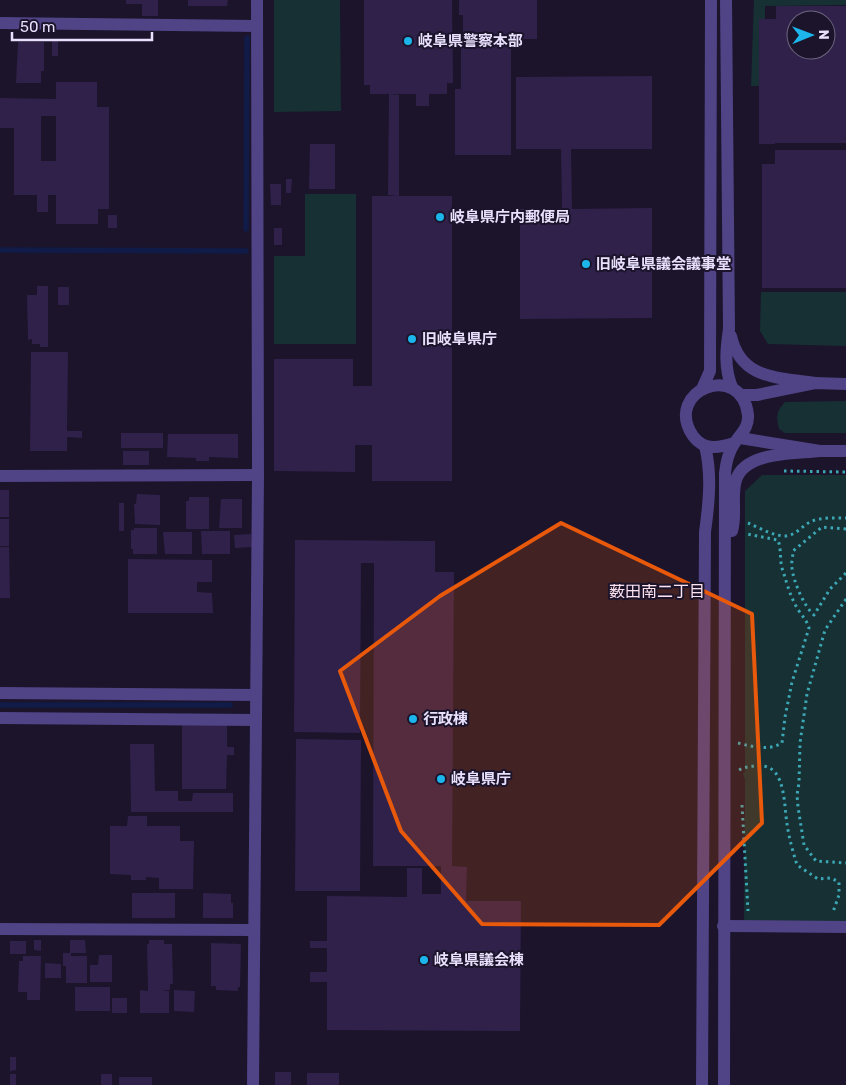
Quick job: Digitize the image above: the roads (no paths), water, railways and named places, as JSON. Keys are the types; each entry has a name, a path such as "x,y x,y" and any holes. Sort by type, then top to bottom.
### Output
{"street":[{"path":"253,1085 258,475 258,0"},
{"path":"702,389 710,371 711,0"},
{"path":"724,1085 725,473 726,460 746,428 748,416 726,373 726,347 729,329 726,0"},
{"path":"0,23 257,26"},
{"path":"729,329 734,350 741,361 756,372 769,376 816,383 846,384"},
{"path":"816,383 757,395 736,391 721,385 709,386 692,397 686,406 686,421 697,441 705,446 720,448 737,441 820,451"},
{"path":"702,1085 705,532 709,501 709,461 705,446"},
{"path":"725,554 733,527 736,480 741,472 760,457 820,451 846,451"},
{"path":"0,476 258,475"},
{"path":"0,693 256,695"},
{"path":"0,718 256,720"},
{"path":"723,926 846,927"},
{"path":"0,929 254,930"}],"waterway":[{"path":"246,229 247,38"},
{"path":"0,250 246,251"},
{"path":"0,705 230,705"}],"place":[{"name":"岐阜県警察本部","path":"408,41"},
{"name":"岐阜県庁内郵便局","path":"440,217"},
{"name":"旧岐阜県議会議事堂","path":"586,264"},
{"name":"旧岐阜県庁","path":"412,339"},
{"name":"行政棟","path":"413,719"},
{"name":"岐阜県庁","path":"441,779"},
{"name":"岐阜県議会棟","path":"424,960"}],"district":[{"name":"薮田南二丁目","path":"657,591"}]}
